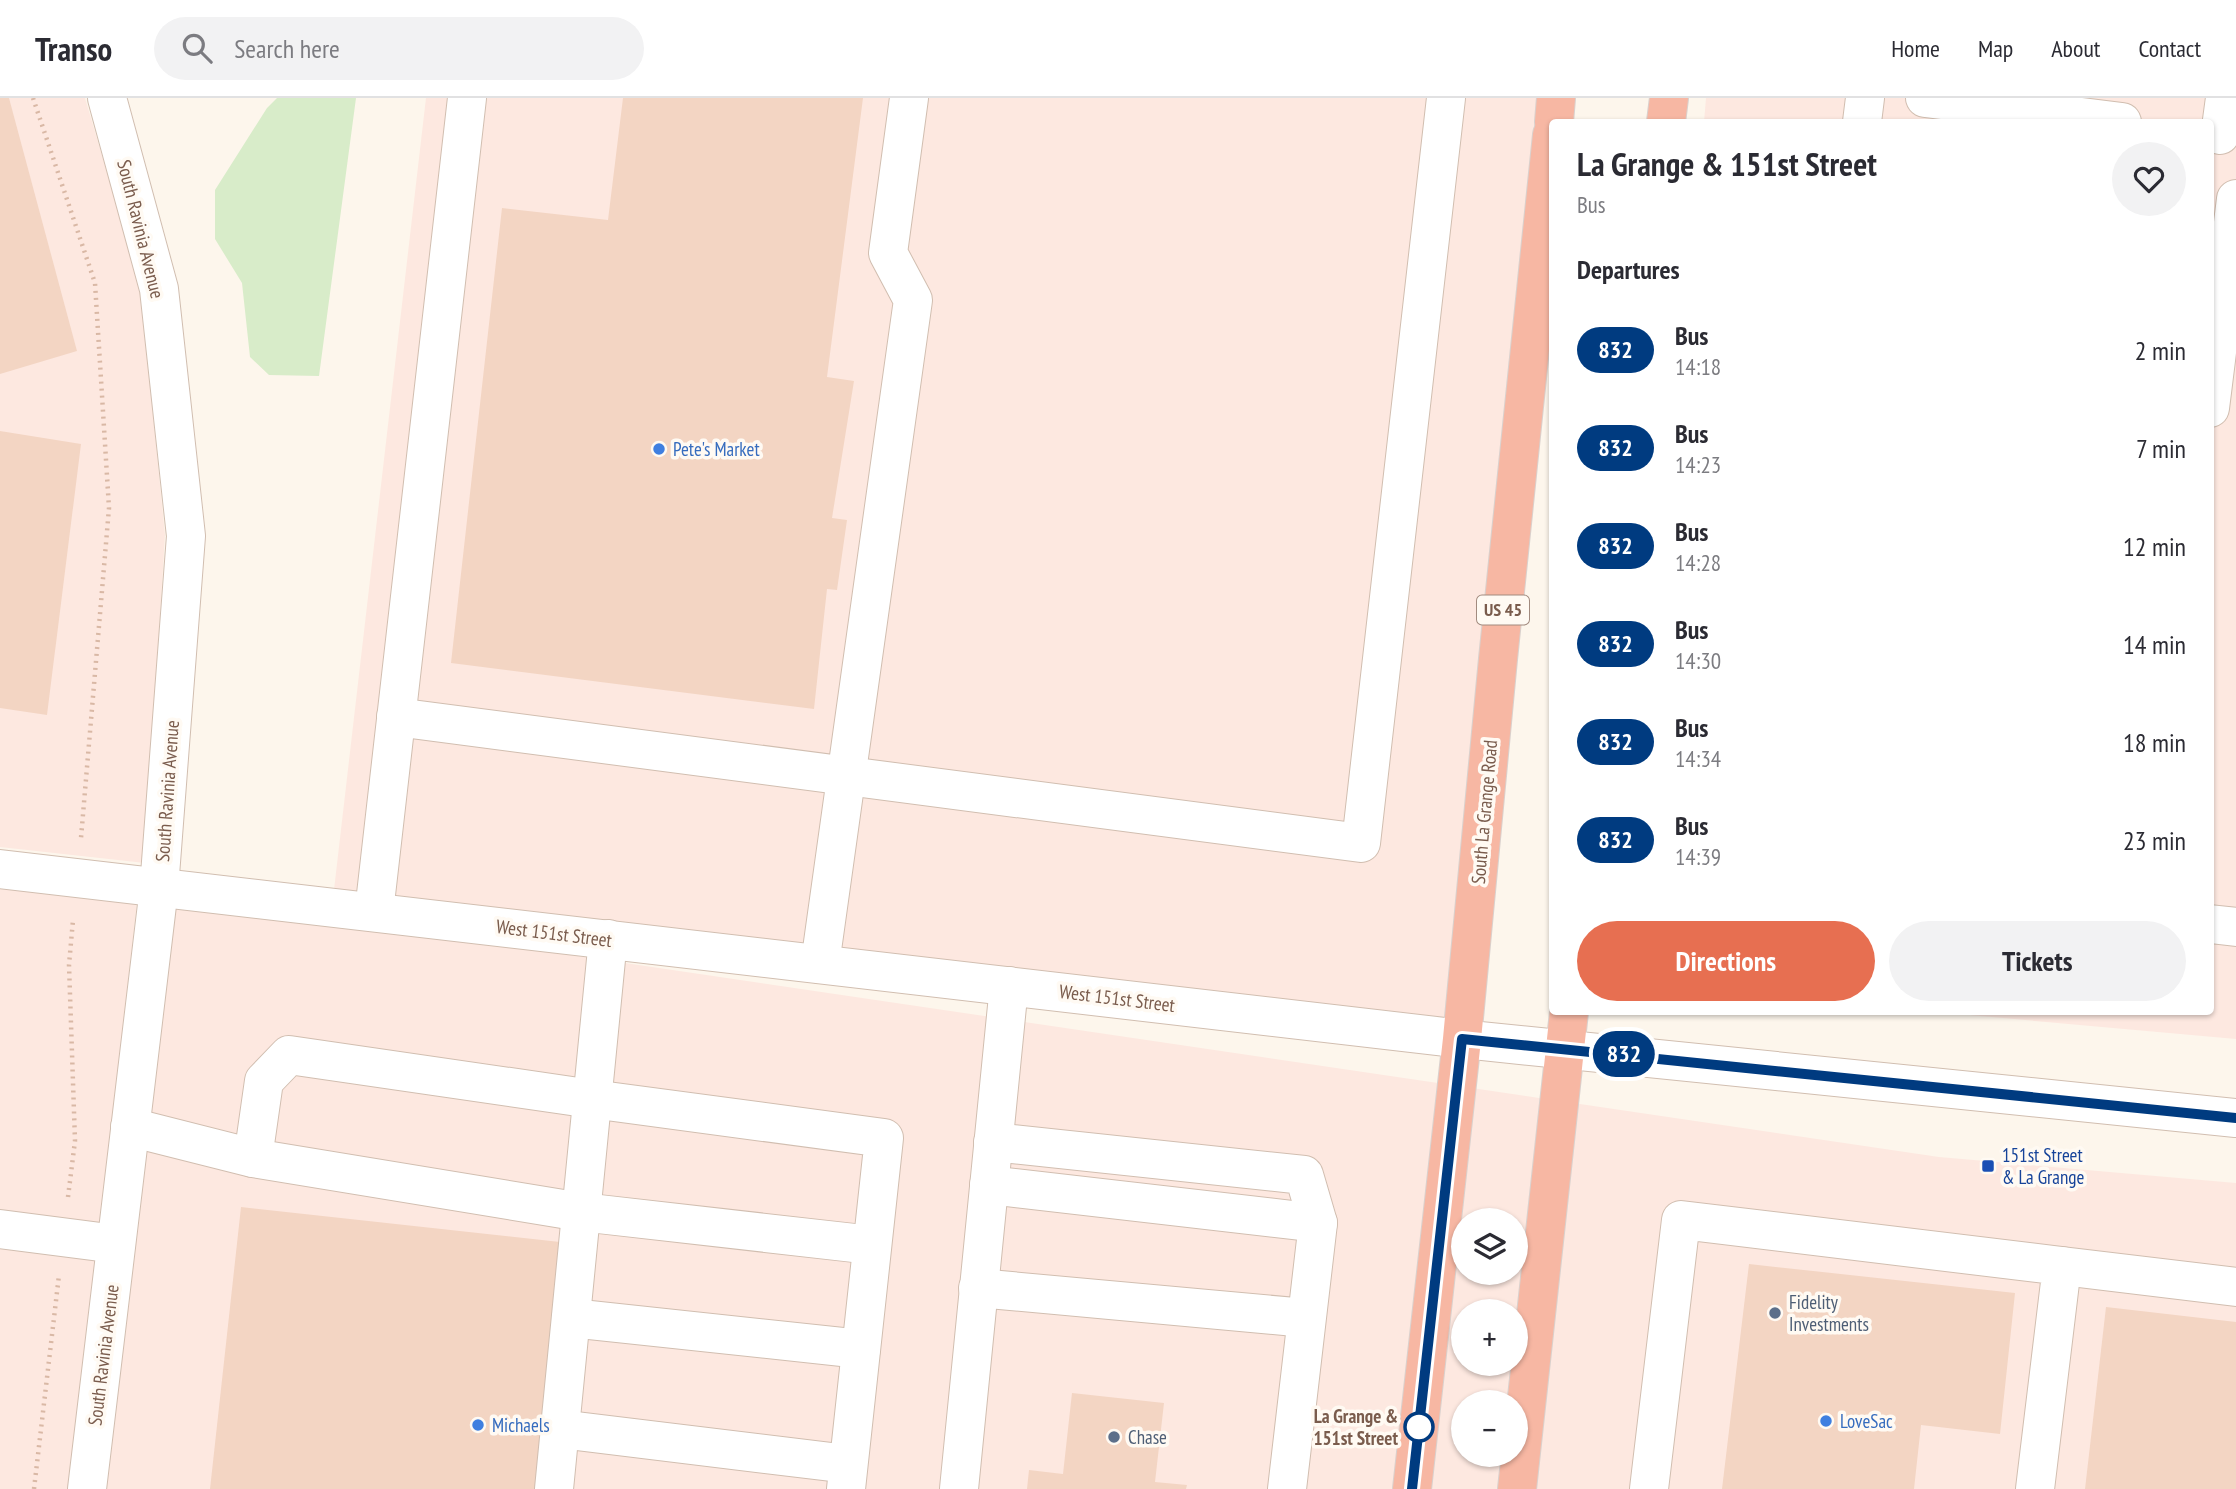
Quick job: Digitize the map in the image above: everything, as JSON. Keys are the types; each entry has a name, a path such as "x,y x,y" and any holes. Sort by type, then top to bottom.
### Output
{"highway":[{"path":"1554,119 1556,98"},
{"path":"1666,119 1669,98"},
{"name":"South La Grange Road","path":"1412,1489 1462,1039 1496,673 1549,164"},
{"path":"1517,1489 1567,1030"}],"street":[{"name":"South Ravinia Avenue","path":"87,1489 159,888 186,536 159,289 107,98"},
{"path":"374,912 467,98"},
{"path":"820,964 913,300 888,253 909,98"},
{"path":"396,718 1361,843 1446,98"},
{"path":"1862,119 1865,98"},
{"path":"1925,98 2097,119"},
{"path":"2214,377 2236,199"},
{"path":"2214,410 2236,413"},
{"name":"West 151st Street","path":"0,869 1462,1039 1567,1030 2236,1118"},
{"path":"2214,924 2236,927"},
{"path":"554,1489 608,939"},
{"path":"959,1489 1009,986"},
{"path":"253,1158 264,1081 289,1055 592,1100 884,1138 847,1476 560,1429"},
{"path":"130,1127 253,1158 581,1212 872,1245"},
{"path":"993,1142 1304,1175 1318,1223 1287,1489"},
{"path":"989,1185 1318,1223"},
{"path":"1649,1489 1681,1220 2236,1287"},
{"path":"0,1229 116,1244"},
{"path":"2035,1489 2062,1266"},
{"path":"978,1288 1306,1318"},
{"path":"571,1318 861,1349"}],"path":[{"path":"33,98 95,283 109,508 88,777"}],"shaded area":[{"path":"0,98 85,98 140,284 165,535 145,863 0,847"},
{"path":"426,98 1548,98 1465,1024 334,890"},
{"path":"1706,98 2236,98 2236,1039 1969,1015 2214,1015 2214,119 1704,119"},
{"path":"0,878 138,893 71,1489 0,1489"},
{"path":"172,896 1939,1157 2236,1183 2236,1489 98,1489"}],"green space":[{"path":"277,98 356,98 319,376 269,375 250,357 242,283 215,239 215,190 267,108"}],"building":[{"path":"0,98 9,98 77,351 0,374"},
{"name":"Pete's Market","path":"623,98 863,98 827,377 854,381 832,518 847,520 837,590 827,589 814,709 451,663 502,208 608,220"},
{"path":"0,431 81,444 47,715 0,708"},
{"path":"241,1207 569,1243 541,1489 210,1489"},
{"path":"1749,1264 2015,1293 2000,1434 1921,1425 1914,1489 1722,1489"},
{"path":"2106,1307 2236,1322 2236,1489 2085,1489"},
{"name":"Chase","path":"1072,1393 1164,1403 1155,1482 1187,1485 1186,1489 1027,1489 1029,1470 1063,1474"}],"bus line":[{"name":"832","path":"1412,1489 1462,1039 2236,1118"}],"place":[{"name":"Pete's Market","path":"659,449"},
{"name":"151st Street & La Grange","path":"1988,1166"},
{"name":"Fidelity Investments","path":"1775,1313"},
{"name":"LoveSac","path":"1826,1421"},
{"name":"Michaels","path":"478,1425"},
{"name":"La Grange & 151st Street","path":"1419,1427"},
{"name":"Chase","path":"1114,1437"}]}
